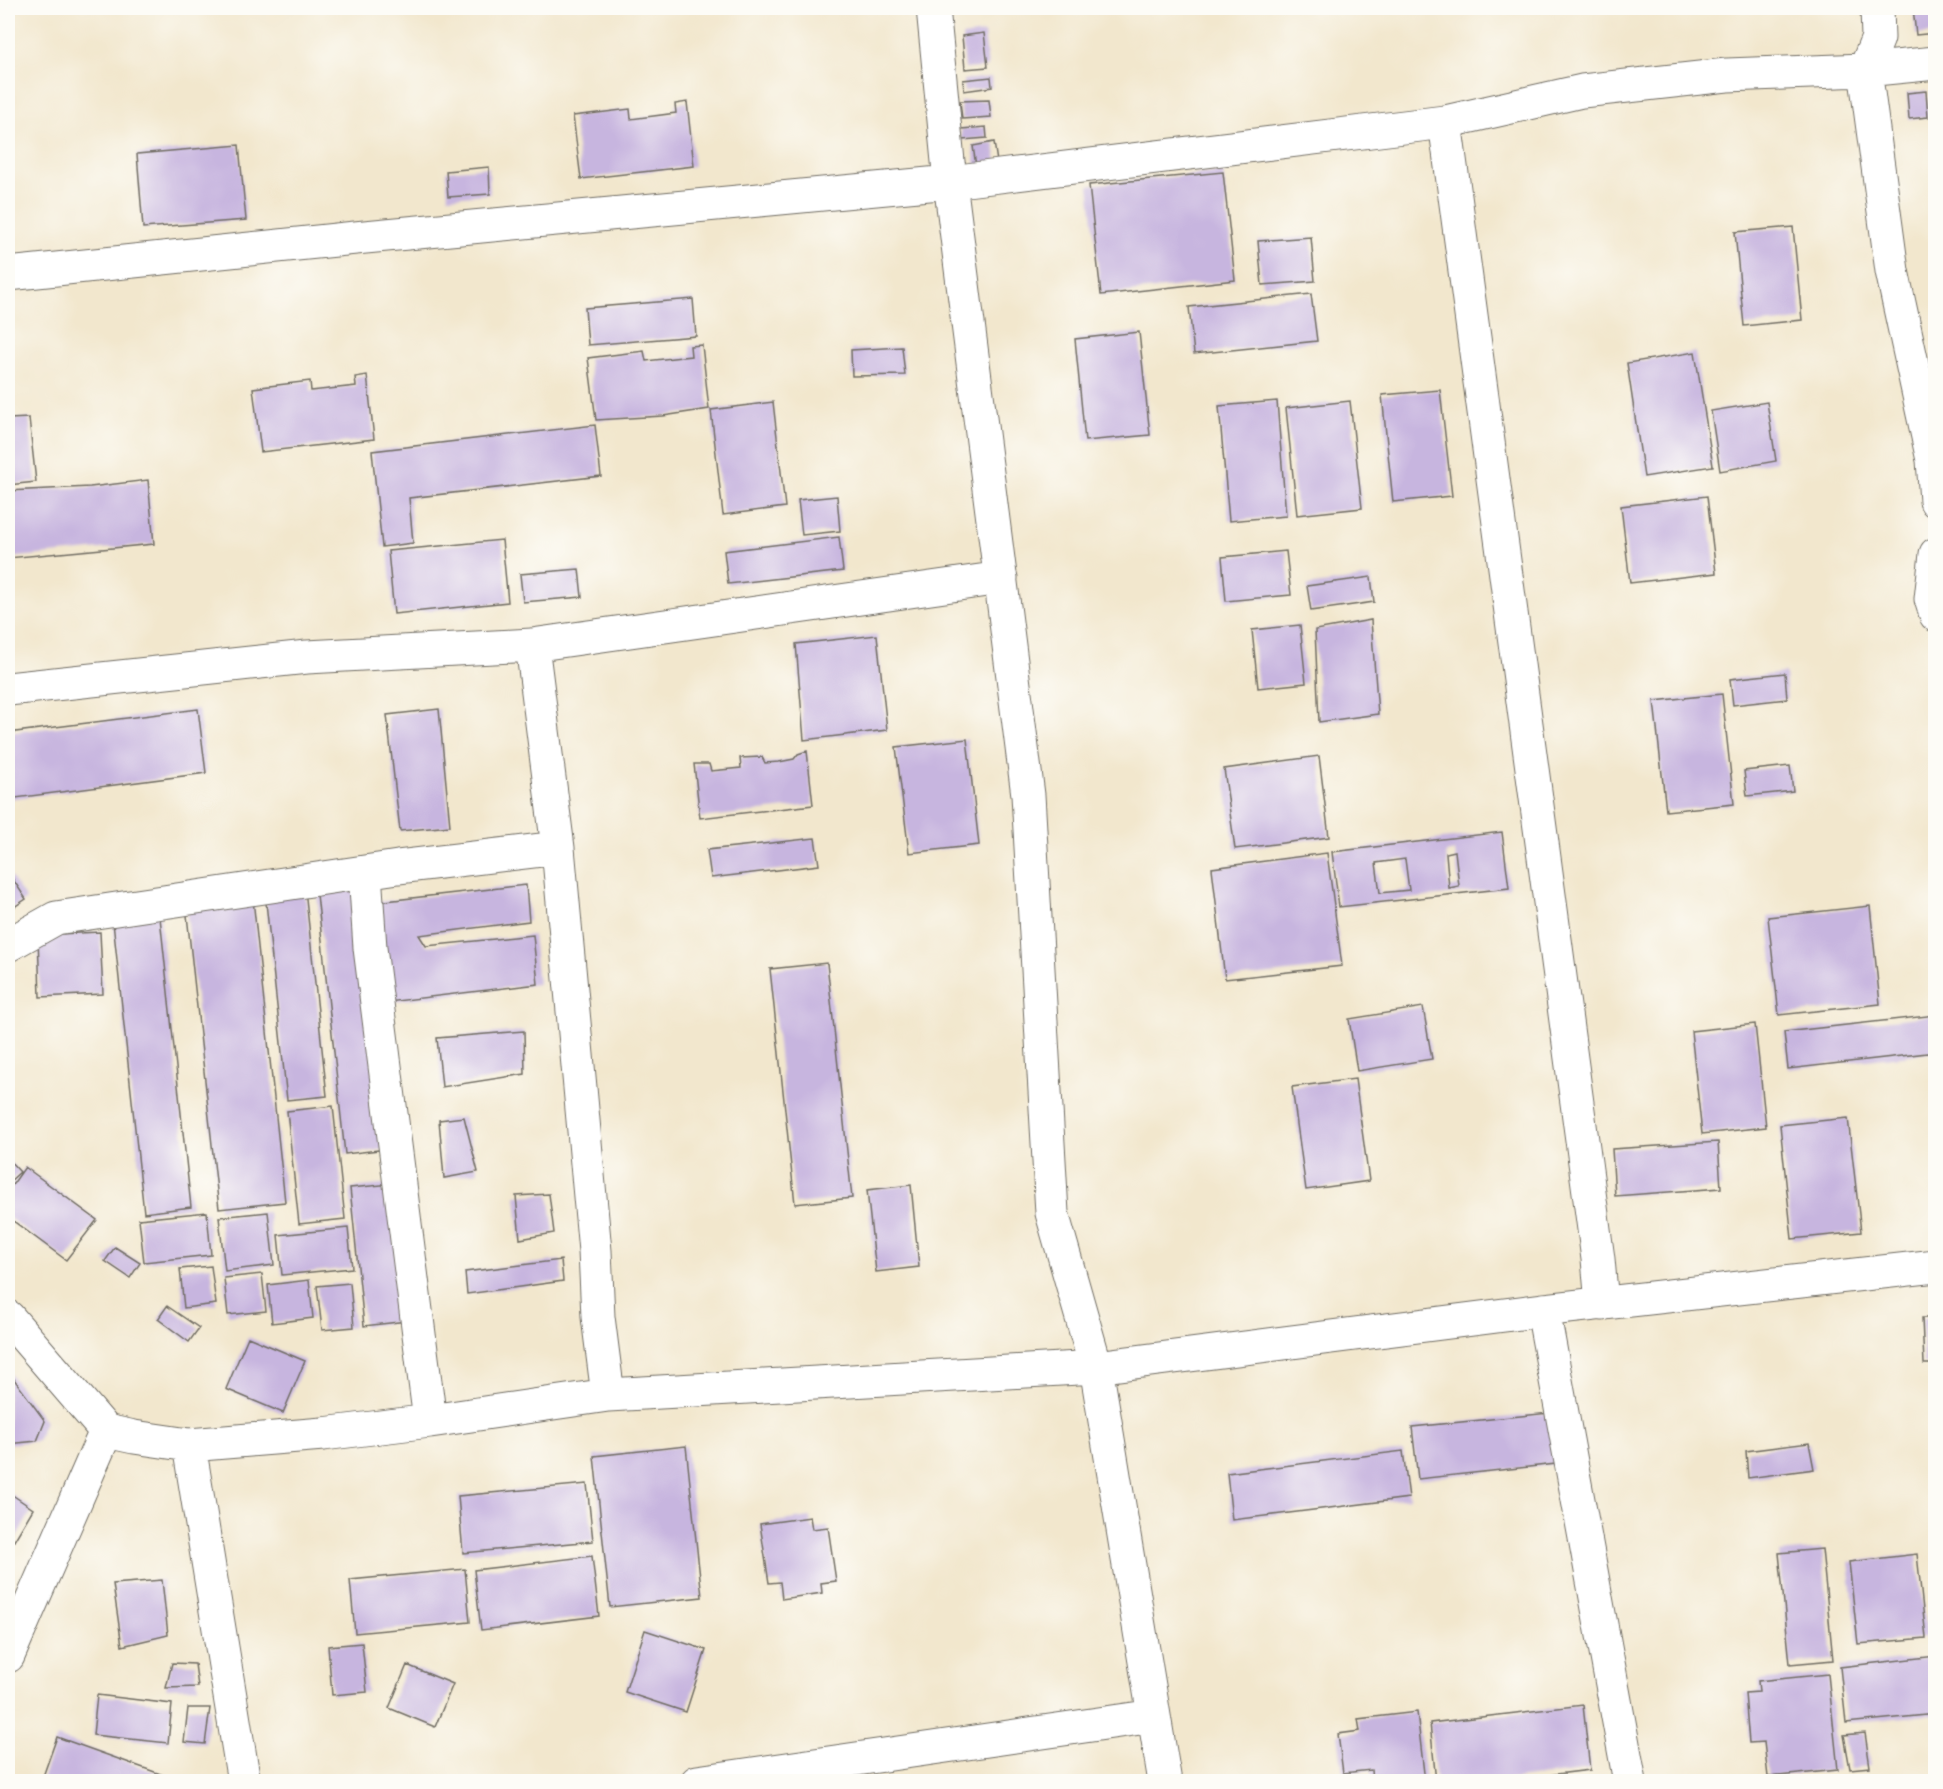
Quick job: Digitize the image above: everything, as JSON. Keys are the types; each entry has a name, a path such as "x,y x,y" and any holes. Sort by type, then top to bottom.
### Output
{"street":[{"path":"933,8 950,182 1028,795 1052,1213 1096,1366 1165,1782"},
{"path":"1877,8 1878,38 1865,70 1892,271 1933,460 1935,501"},
{"path":"8,274 376,236 950,182 1445,122 1582,91 1727,75 1865,70 1935,63"},
{"path":"1445,122 1598,1259 1602,1304"},
{"path":"1935,554 1931,599 1935,615"},
{"path":"8,689 307,657 532,645 1001,578"},
{"path":"532,645 558,848 593,1227 598,1317 608,1395"},
{"path":"8,945 56,918 365,872 558,848"},
{"path":"365,872 370,948 430,1421"},
{"path":"8,1317 106,1431 189,1445 323,1434 608,1395 1096,1366 1935,1266"},
{"path":"1543,1311 1630,1782"},
{"path":"8,1656 106,1431"},
{"path":"189,1445 244,1782"},
{"path":"697,1782 1154,1716"}],"building":[{"path":"968,8 990,8 990,14 968,14"},
{"path":"1913,8 1936,8 1936,33 1916,35"},
{"path":"984,33 988,67 965,69 962,36"},
{"path":"991,77 992,87 964,91 963,80"},
{"path":"1926,91 1928,117 1909,119 1907,93"},
{"path":"989,100 991,117 962,119 960,101"},
{"path":"687,102 694,166 581,179 573,116 630,109 631,119 676,113 675,104"},
{"path":"986,127 987,138 962,140 961,129"},
{"path":"994,142 997,162 976,166 973,146"},
{"path":"239,145 246,220 143,228 137,154"},
{"path":"489,167 490,194 448,197 446,171"},
{"path":"1223,172 1235,280 1101,295 1089,185"},
{"path":"1793,227 1802,320 1744,326 1735,232"},
{"path":"1311,237 1315,281 1262,285 1258,241"},
{"path":"1311,294 1317,341 1194,354 1189,307"},
{"path":"693,299 696,336 588,345 585,308"},
{"path":"1139,332 1150,435 1085,441 1075,339"},
{"path":"702,345 709,409 663,416 596,420 588,358 644,351 646,361 691,356 690,346"},
{"path":"902,347 905,375 852,376 851,350"},
{"path":"1695,352 1713,466 1644,477 1627,363"},
{"path":"367,375 374,439 261,452 253,388 310,381 311,391 356,386 355,377"},
{"path":"1440,390 1452,496 1393,502 1382,395"},
{"path":"1277,401 1286,516 1229,521 1219,406"},
{"path":"1350,401 1362,508 1297,515 1286,408"},
{"path":"773,402 785,507 723,515 711,410"},
{"path":"1767,402 1776,461 1720,471 1711,411"},
{"path":"29,418 36,482 8,485 8,419"},
{"path":"595,425 601,476 409,498 413,543 382,547 372,451"},
{"path":"148,480 154,544 8,558 8,491 90,487"},
{"path":"837,496 840,531 802,535 798,500"},
{"path":"1707,496 1716,573 1630,583 1621,506"},
{"path":"839,537 843,571 728,584 724,551"},
{"path":"502,540 508,602 394,614 388,551"},
{"path":"1286,551 1291,595 1226,601 1222,557"},
{"path":"579,569 582,597 523,602 520,574"},
{"path":"1371,577 1374,602 1311,611 1307,586"},
{"path":"1371,620 1378,714 1319,722 1315,630"},
{"path":"1300,625 1306,683 1258,688 1252,630"},
{"path":"877,635 887,730 804,740 796,644"},
{"path":"1785,673 1787,699 1733,705 1730,679"},
{"path":"1722,694 1734,804 1666,811 1654,701"},
{"path":"198,709 206,773 8,799 8,733"},
{"path":"439,709 450,826 400,831 387,715"},
{"path":"967,739 979,845 909,853 896,747"},
{"path":"807,751 813,805 700,818 694,764 709,764 711,771 741,768 740,758 762,757 765,763 779,762 794,759 798,754"},
{"path":"1319,756 1329,837 1235,849 1224,769"},
{"path":"1790,766 1793,791 1747,796 1744,771"},
{"path":"1502,832 1509,888 1339,907 1332,852","holes":["1455,851 1459,886 1449,888 1446,853","1405,859 1409,890 1380,893 1376,863"]},
{"path":"815,838 819,865 711,878 707,850"},
{"path":"1327,853 1342,966 1225,979 1212,868"},
{"path":"8,872 26,899 8,911"},
{"path":"358,880 387,1149 345,1154 316,885"},
{"path":"526,885 529,921 419,935 426,946 533,935 538,984 388,1002 377,902"},
{"path":"305,889 327,1096 287,1100 265,893"},
{"path":"253,899 285,1202 219,1209 186,906"},
{"path":"1870,906 1880,1004 1779,1015 1768,917"},
{"path":"159,908 191,1207 144,1213 112,913"},
{"path":"100,932 103,994 40,997 38,935"},
{"path":"827,963 852,1198 795,1204 770,969"},
{"path":"1423,1007 1432,1059 1357,1071 1349,1019"},
{"path":"1936,1015 1936,1052 1788,1069 1784,1032"},
{"path":"1755,1024 1766,1127 1702,1134 1691,1031"},
{"path":"524,1031 525,1074 442,1087 437,1038"},
{"path":"1355,1079 1369,1181 1306,1190 1292,1087"},
{"path":"333,1106 345,1219 299,1224 287,1111"},
{"path":"464,1117 478,1172 444,1178 439,1120"},
{"path":"1848,1118 1861,1232 1792,1239 1780,1125"},
{"path":"1718,1142 1721,1188 1615,1196 1612,1149"},
{"path":"8,1159 20,1172 8,1183"},
{"path":"25,1167 97,1220 66,1260 8,1217 8,1191"},
{"path":"392,1184 407,1321 364,1326 350,1188"},
{"path":"911,1185 919,1267 876,1272 867,1190"},
{"path":"549,1194 554,1233 520,1239 516,1196"},
{"path":"207,1212 211,1255 144,1262 139,1219"},
{"path":"268,1212 274,1265 225,1271 219,1217"},
{"path":"348,1228 352,1268 282,1275 278,1235"},
{"path":"115,1247 140,1263 130,1278 105,1261"},
{"path":"561,1260 563,1281 467,1294 465,1272"},
{"path":"211,1266 216,1304 184,1308 180,1269"},
{"path":"262,1274 266,1311 228,1315 224,1278"},
{"path":"309,1280 313,1318 272,1323 268,1285"},
{"path":"350,1283 354,1327 322,1330 317,1286"},
{"path":"167,1306 199,1328 189,1342 158,1319"},
{"path":"1922,1318 1936,1318 1936,1364 1924,1364"},
{"path":"248,1337 305,1361 283,1413 226,1389"},
{"path":"8,1371 45,1421 37,1441 8,1444"},
{"path":"1550,1413 1556,1464 1418,1479 1412,1427"},
{"path":"1809,1443 1814,1469 1748,1478 1746,1451"},
{"path":"686,1446 702,1597 610,1607 594,1456"},
{"path":"1403,1451 1409,1498 1232,1520 1227,1473"},
{"path":"587,1484 593,1541 463,1553 458,1496"},
{"path":"8,1492 33,1509 8,1551"},
{"path":"810,1517 812,1529 828,1527 836,1581 821,1583 822,1593 782,1599 780,1582 769,1583 760,1524"},
{"path":"1822,1549 1833,1660 1790,1664 1779,1553"},
{"path":"1917,1554 1926,1638 1858,1644 1849,1562"},
{"path":"592,1556 599,1616 481,1630 474,1570"},
{"path":"465,1569 470,1622 355,1633 350,1580"},
{"path":"162,1580 168,1635 122,1646 113,1584"},
{"path":"645,1630 706,1650 686,1712 625,1692"},
{"path":"362,1643 367,1692 332,1695 328,1646"},
{"path":"1936,1656 1936,1714 1846,1723 1840,1667"},
{"path":"172,1663 195,1664 198,1687 166,1688"},
{"path":"407,1665 453,1684 435,1727 389,1708"},
{"path":"1828,1674 1838,1770 1768,1777 1764,1742 1749,1743 1745,1693 1759,1692 1758,1681"},
{"path":"97,1695 172,1704 168,1743 93,1735"},
{"path":"1583,1705 1590,1770 1491,1782 1436,1782 1430,1723"},
{"path":"188,1708 210,1708 205,1744 184,1742"},
{"path":"1417,1712 1425,1782 1372,1782 1371,1770 1343,1773 1338,1734 1360,1731 1358,1719"},
{"path":"1865,1733 1870,1767 1850,1769 1844,1735"},
{"path":"57,1737 166,1776 164,1782 41,1782"}]}
